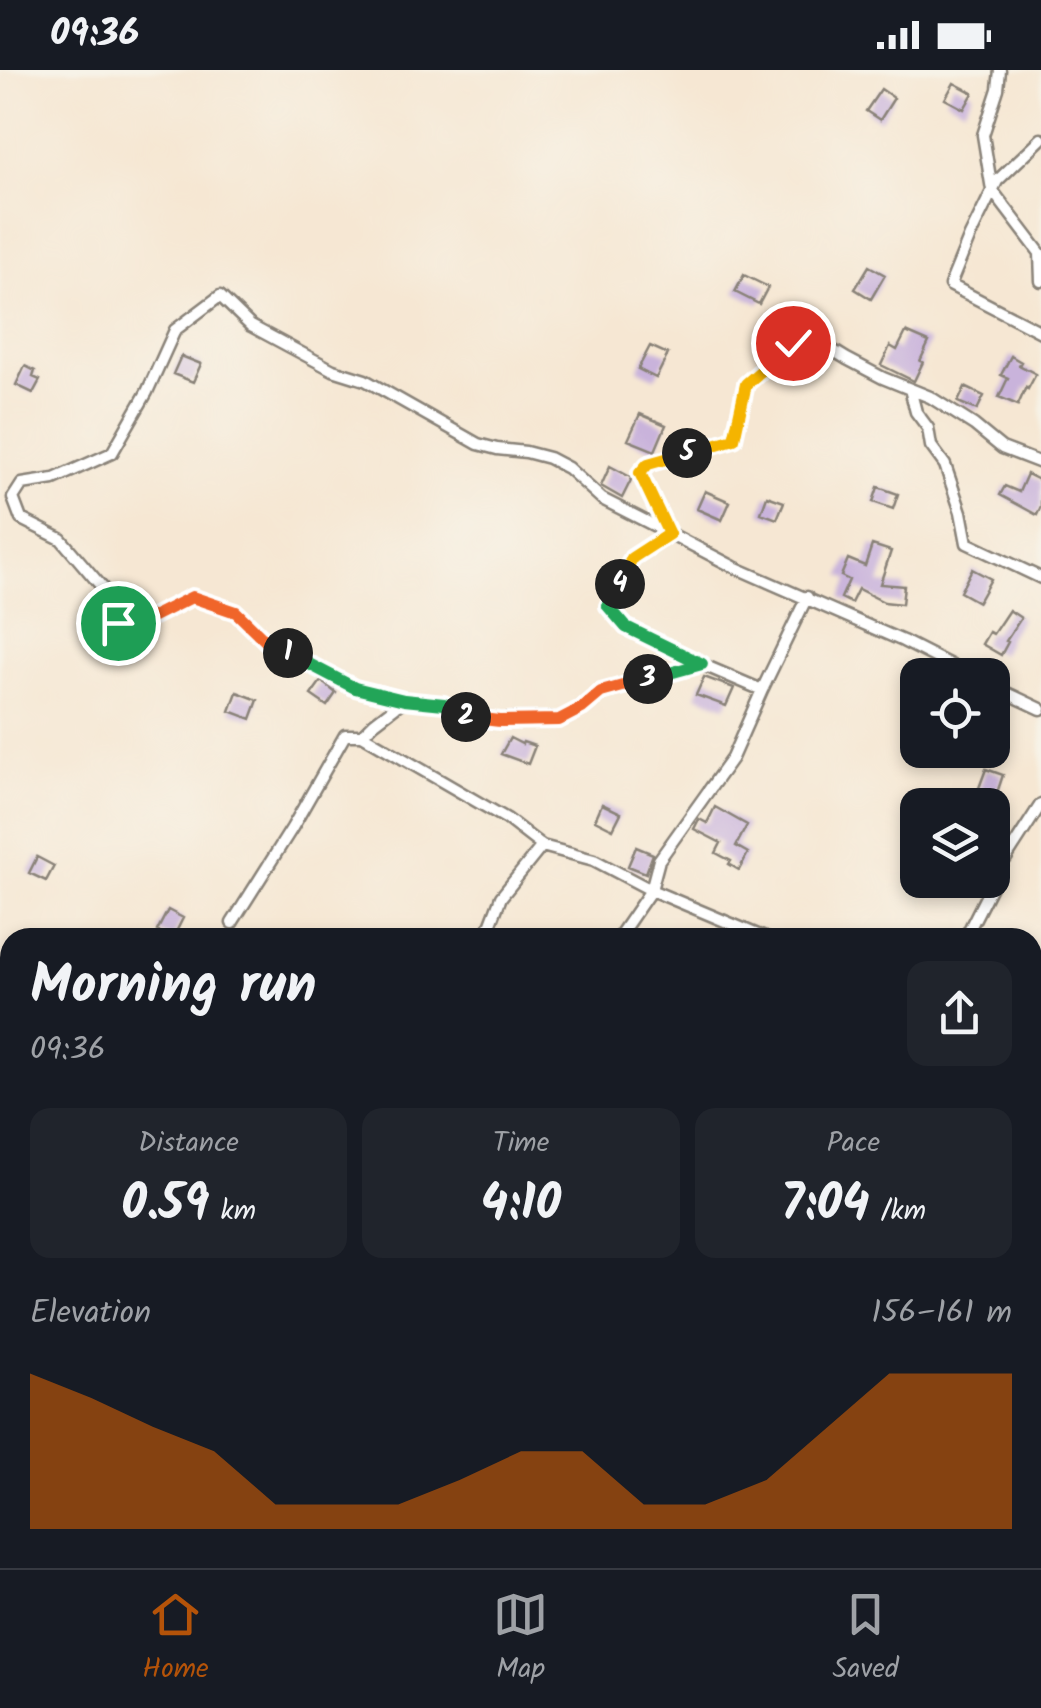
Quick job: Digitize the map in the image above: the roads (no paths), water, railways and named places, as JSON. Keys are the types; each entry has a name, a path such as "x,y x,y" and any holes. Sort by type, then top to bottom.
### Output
{"street":[{"path":"1000,70 998,90 983,135 992,190 1040,253 1041,281"},
{"path":"1041,140 997,181 950,285 1041,332"},
{"path":"702,664 601,692 559,720 464,717 444,704 404,700 355,688 270,645 236,612 192,597 154,616 118,623 113,600 60,538 21,520 13,498 22,484 54,479 112,453 176,330 220,296 251,326 333,370 365,380 478,444 549,458 568,468 602,499 669,534 936,658"},
{"path":"778,311 816,340 882,378 930,396 1002,448 1041,463"},
{"path":"669,534 640,473 648,464 734,439 746,384 793,343 816,340"},
{"path":"910,388 916,412 928,428 931,446 945,465 961,512 966,543 1041,578"},
{"path":"669,534 632,558 608,606 626,627 762,690"},
{"path":"625,928 650,890 659,860 732,758 807,597"},
{"path":"1010,694 1041,708"},
{"path":"362,735 404,700"},
{"path":"232,923 345,734 362,735 507,819 542,846 594,860 650,890 740,928"},
{"path":"970,928 1003,863 1041,804"},
{"path":"489,928 500,896 542,846"}]}
